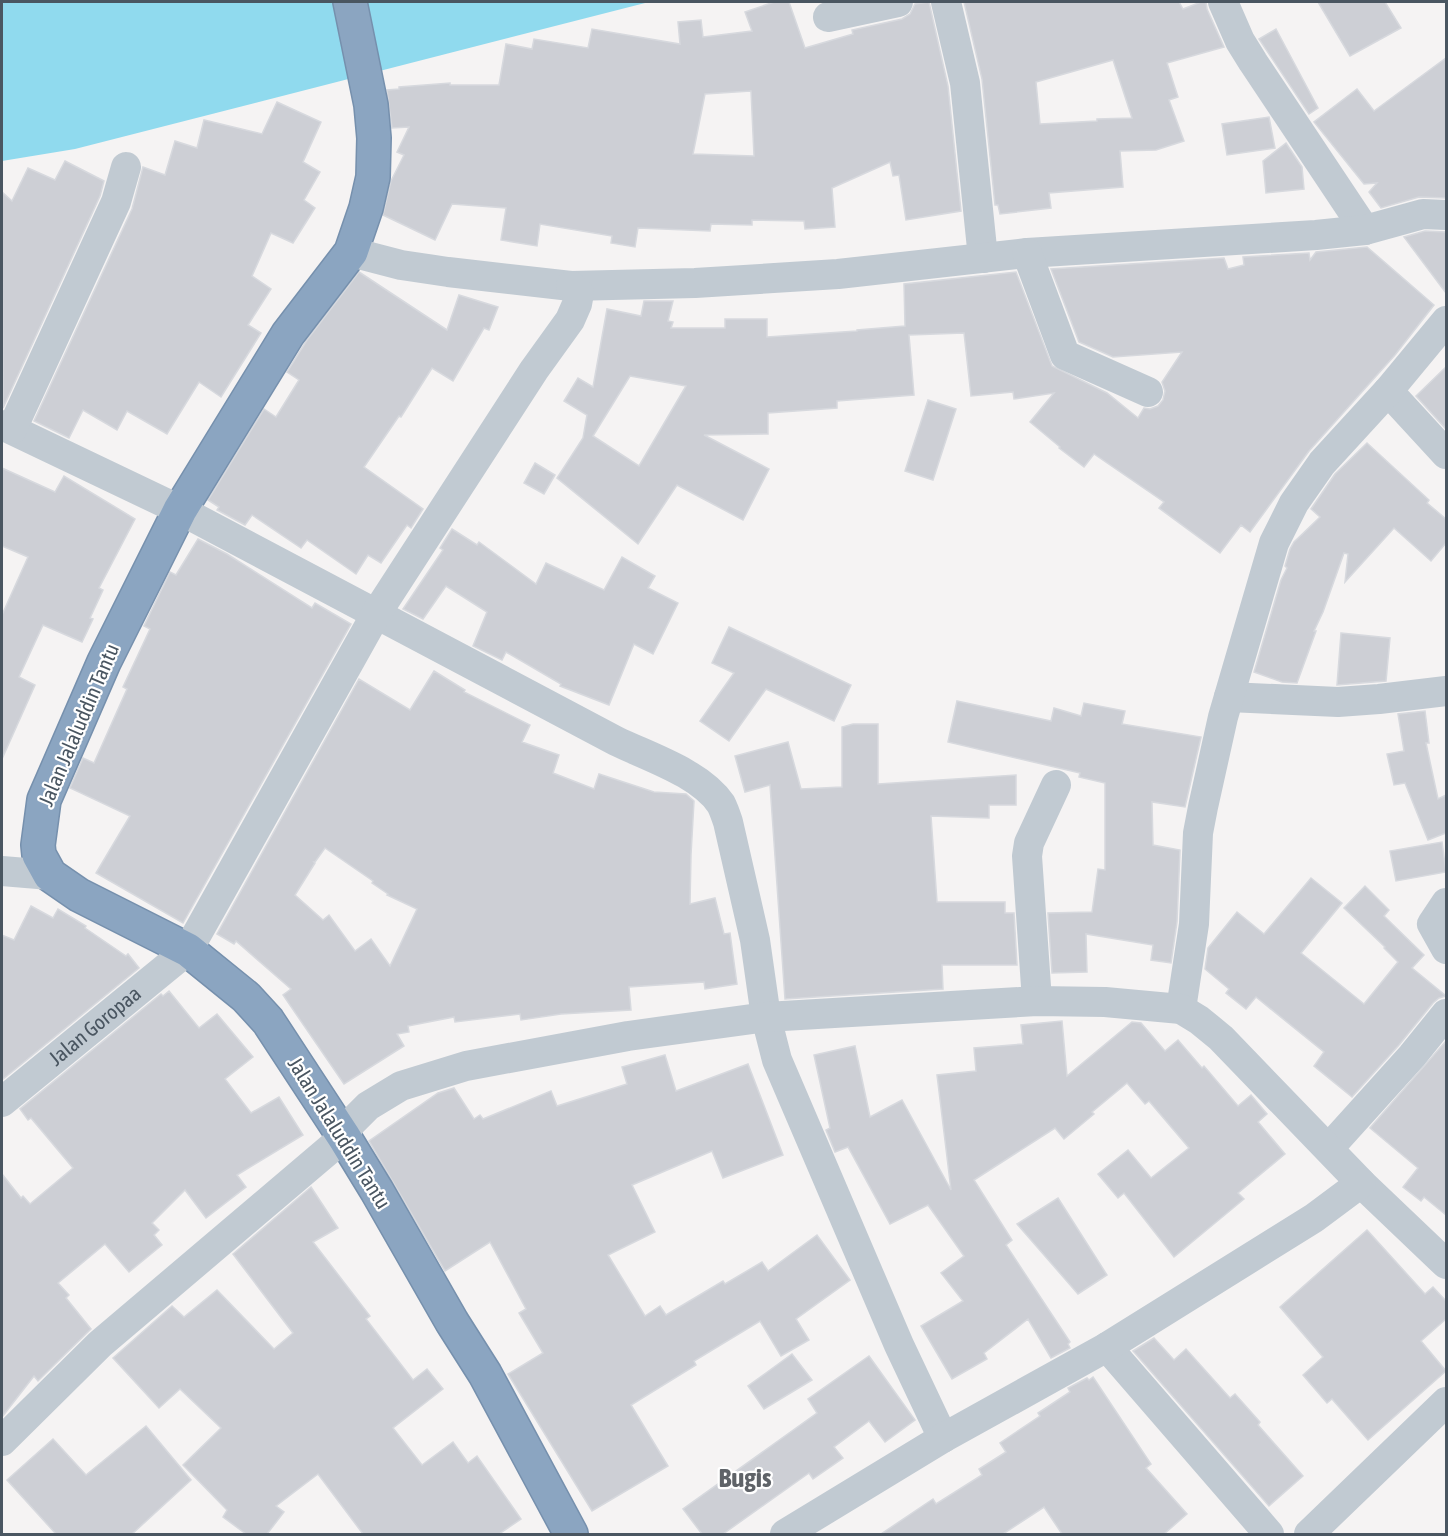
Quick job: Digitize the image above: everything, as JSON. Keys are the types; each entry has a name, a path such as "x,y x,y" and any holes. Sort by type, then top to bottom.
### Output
{"highway":[{"name":"Jalan Jalaluddin Tantu","path":"350,2 371,105 374,138 373,177 366,208 351,252 288,334 180,510 104,662 44,800 38,845 39,855 50,874 79,895 188,950 246,997 268,1021 344,1137 485,1374 571,1534"}],"street":[{"path":"828,17 898,2"},
{"path":"946,2 965,83 983,258"},
{"path":"1223,2 1240,41 1253,62 1365,230"},
{"path":"126,167 116,202 7,427 180,510 706,787 722,805 728,822 755,940 766,1017 777,1060 899,1345 943,1438"},
{"path":"351,252 401,265 571,286 695,283 838,274 1027,253 1316,235 1365,230 1423,214 1446,214"},
{"path":"1027,253 1065,356 1148,392"},
{"name":"Jalan Goropaa","path":"2,1102 188,950 376,614 534,370 570,320 579,293 571,286"},
{"path":"1181,1009 1194,924 1198,833 1212,763 1229,697 1274,543 1307,482 1388,391 1446,321"},
{"path":"1388,391 1446,454"},
{"path":"1229,697 1338,702 1446,691"},
{"path":"1037,1001 1027,856 1029,843 1056,785"},
{"path":"2,871 50,874"},
{"path":"1446,903 1432,924 1446,949"},
{"path":"2,1442 100,1344 344,1137 350,1124 368,1106 400,1086 466,1066 628,1036 766,1017 1037,1001 1106,1002 1181,1009 1221,1038 1361,1183 1446,1264"},
{"path":"1329,1148 1412,1056 1446,1014"},
{"path":"786,1534 943,1438 1107,1347 1295,1230 1361,1183"},
{"path":"1107,1347 1269,1534"},
{"path":"1309,1534 1446,1402"}],"water":[{"path":"2,2 649,2 75,149 2,161"}],"building":[{"path":"774,2 789,2 805,48 853,34 852,30 902,19 910,14 915,4 929,2 948,86 961,211 906,220 899,175 893,176 890,162 832,188 835,227 805,229 804,221 752,220 752,225 711,224 710,231 638,228 635,247 611,243 612,236 540,224 537,246 501,240 506,208 452,204 435,240 383,215 391,181 404,155 397,152 409,127 392,128 387,90 450,83 450,85 499,85 506,44 532,49 534,39 588,48 592,29 680,44 678,22 701,20 703,37 752,31 745,12","holes":["751,91 754,156 693,154 705,94"]},
{"path":"964,2 1179,2 1183,9 1206,2 1224,47 1167,63 1178,97 1169,100 1184,141 1156,150 1120,151 1123,187 1049,193 1051,208 1000,214 998,205 995,205 982,79","holes":["1113,60 1132,118 1040,124 1036,82"]},
{"path":"1318,2 1385,2 1401,28 1350,56"},
{"path":"1276,29 1318,108 1309,114 1259,39"},
{"path":"1446,58 1446,198 1419,197 1381,208 1369,192 1377,183 1364,184 1314,122 1357,89 1374,111"},
{"path":"277,102 321,122 303,162 320,172 304,200 315,208 293,243 271,233 252,276 271,289 248,325 261,333 221,397 199,382 167,434 127,411 117,430 83,410 69,438 34,421 132,209 143,167 165,175 175,141 197,148 204,120 262,134"},
{"path":"1269,117 1275,148 1227,155 1222,124"},
{"path":"1286,143 1302,167 1304,189 1266,193 1263,161"},
{"path":"65,161 104,181 100,196 3,408 2,192 12,201 28,168 55,180"},
{"path":"1425,231 1446,232 1446,293 1404,237"},
{"path":"1367,247 1434,305 1395,355 1309,451 1250,532 1241,525 1220,553 1159,508 1164,502 1094,454 1084,467 1030,422 1054,393 1014,399 1013,392 971,396 964,333 909,335 914,395 837,401 837,408 768,413 768,434 704,435 769,469 743,520 677,485 638,544 557,478 583,438 587,415 564,401 578,378 593,387 607,309 641,316 644,301 673,301 668,321 673,322 671,328 725,328 725,319 767,319 767,337 857,331 905,326 904,284 1016,272 1052,366 1107,393 1138,418 1144,408 1150,409 1158,406 1163,400 1165,391 1162,382 1182,352 1113,357 1079,342 1051,269 1224,258 1228,269 1244,265 1243,257 1309,253 1310,260 1316,252","holes":["630,376 686,386 639,466 593,436"]},
{"path":"359,272 447,330 459,295 498,307 489,330 484,328 453,381 432,368 401,417 399,416 364,467 423,509 411,528 407,525 381,563 368,555 356,574 307,540 301,548 252,515 245,525 217,510 219,507 208,500 264,409 276,417 299,380 287,372 307,340"},
{"path":"1446,367 1446,429 1416,396"},
{"path":"928,400 956,409 933,480 905,471"},
{"path":"1367,443 1429,500 1427,503 1446,519 1446,543 1431,561 1394,528 1345,582 1348,554 1344,553 1297,683 1282,682 1254,672 1281,580 1287,568 1285,566 1290,549 1294,542 1320,517 1311,509 1335,474"},
{"path":"535,463 555,475 544,494 524,483"},
{"path":"2,468 55,492 64,476 135,519 99,588 103,590 82,642 43,625 19,677 35,685 2,759 2,615 28,557 2,546"},
{"path":"452,529 477,545 479,542 536,584 546,563 604,590 622,557 655,576 648,588 678,603 653,654 634,644 609,705 560,686 561,684 506,652 502,660 473,646 487,612 446,586 423,619 403,609 443,550 440,548"},
{"path":"198,539 227,554 312,608 315,603 351,624 183,923 96,873 130,816 70,788 83,758 94,763 127,689 123,687 150,629 144,626 170,572 176,575"},
{"path":"729,627 851,685 834,721 766,689 729,741 700,721 734,673 712,663"},
{"path":"1341,633 1390,638 1386,681 1337,685"},
{"path":"434,671 465,690 464,692 530,725 522,742 559,755 553,773 594,789 599,774 654,792 686,794 694,801 690,904 715,898 724,934 730,933 737,984 705,989 704,982 629,987 631,1010 561,1014 521,1020 520,1014 455,1022 454,1017 408,1026 409,1032 397,1034 404,1046 344,1084 283,995 291,989 236,941 234,944 217,934 359,679 410,710","holes":["325,848 373,881 372,883 387,895 417,909 390,966 371,939 355,951 329,915 323,920 295,895"]},
{"path":"957,701 1051,721 1054,708 1081,716 1084,703 1125,711 1122,724 1201,737 1185,807 1152,802 1153,845 1180,850 1177,922 1171,963 1151,960 1153,945 1086,934 1087,972 1052,973 1048,913 1092,912 1098,869 1105,870 1105,783 1079,777 1080,773 948,742"},
{"path":"1425,711 1429,743 1426,743 1438,799 1446,795 1446,833 1428,840 1405,783 1394,785 1387,754 1404,751 1398,714"},
{"path":"853,724 878,724 878,784 1016,775 1016,805 989,805 989,818 931,816 937,902 1005,902 1005,913 1014,913 1017,965 942,965 943,989 785,999 770,785 745,792 735,756 788,742 801,789 842,787 842,727"},
{"path":"1442,842 1446,872 1396,881 1390,851"},
{"path":"1311,878 1342,903 1301,953 1364,1004 1398,962 1344,908 1365,886 1389,910 1384,916 1424,955 1412,968 1446,996 1433,1003 1352,1097 1314,1066 1324,1052 1256,997 1246,1009 1226,993 1229,989 1205,969 1208,948 1237,912 1264,934"},
{"path":"31,906 53,918 58,909 86,926 85,928 126,956 128,954 139,968 2,1080 2,935 14,940"},
{"path":"169,991 199,1028 217,1014 253,1057 225,1079 251,1113 279,1097 303,1135 237,1175 246,1187 206,1218 185,1190 152,1223 159,1230 154,1235 162,1245 129,1272 105,1244 58,1283 69,1295 66,1298 91,1329 38,1381 34,1376 2,1417 2,1174 21,1198 23,1196 30,1204 73,1168 31,1118 28,1120 20,1109 161,994 163,996"},
{"path":"1062,1021 1067,1076 1132,1022 1141,1023 1165,1051 1178,1040 1238,1106 1251,1095 1267,1114 1258,1122 1285,1154 1238,1193 1244,1199 1174,1257 1124,1193 1118,1198 1098,1174 1128,1150 1151,1178 1189,1148 1149,1101 1145,1104 1127,1083 1064,1139 1055,1128 974,1180 1012,1240 1006,1245 1070,1342 1068,1344 1070,1348 1051,1358 1028,1319 984,1353 987,1359 952,1379 921,1326 963,1301 941,1273 964,1256 928,1205 890,1224 848,1147 835,1152 826,1130 830,1128 814,1055 855,1046 870,1117 902,1100 951,1190 937,1075 976,1071 974,1048 1023,1044 1021,1025"},
{"path":"1446,1041 1446,1215 1424,1197 1421,1201 1403,1187 1418,1168 1370,1128"},
{"path":"665,1055 676,1091 748,1064 783,1155 723,1178 712,1151 632,1185 655,1232 608,1255 645,1316 660,1306 666,1315 723,1281 725,1284 762,1262 768,1271 817,1235 850,1280 796,1319 809,1340 781,1356 760,1321 694,1361 696,1365 631,1405 668,1466 592,1511 508,1374 543,1353 519,1313 526,1309 490,1242 445,1271 369,1141 438,1093 454,1088 474,1119 480,1115 483,1119 551,1091 557,1106 627,1084 622,1067"},
{"path":"311,1187 338,1228 313,1242 370,1316 366,1319 413,1380 427,1369 443,1389 393,1428 422,1465 453,1442 468,1463 477,1456 521,1519 499,1534 363,1534 318,1474 276,1506 284,1512 267,1534 246,1534 223,1517 227,1510 183,1465 221,1428 180,1389 159,1408 113,1358 172,1306 184,1317 217,1290 274,1349 293,1333 233,1254"},
{"path":"1058,1198 1107,1275 1078,1294 1017,1224"},
{"path":"1367,1230 1425,1294 1433,1287 1446,1301 1446,1319 1421,1341 1446,1371 1368,1440 1332,1399 1327,1403 1303,1375 1323,1357 1280,1307"},
{"path":"1154,1338 1174,1360 1186,1349 1230,1398 1235,1394 1260,1422 1258,1425 1303,1476 1269,1506 1133,1351"},
{"path":"792,1354 812,1380 764,1409 748,1386"},
{"path":"869,1356 915,1420 885,1442 869,1421 834,1447 843,1458 813,1479 809,1473 723,1534 702,1534 683,1509 817,1413 808,1399"},
{"path":"1093,1377 1151,1464 1146,1468 1187,1514 1164,1534 1062,1534 1044,1507 1003,1534 881,1534 933,1499 936,1504 982,1475 979,1469 1006,1452 1000,1443 1040,1416 1038,1413 1070,1392 1068,1388"},
{"path":"146,1426 191,1480 132,1534 56,1534 7,1480 53,1439 86,1475"}],"district":[{"name":"Bugis","path":"745,1478"}]}
